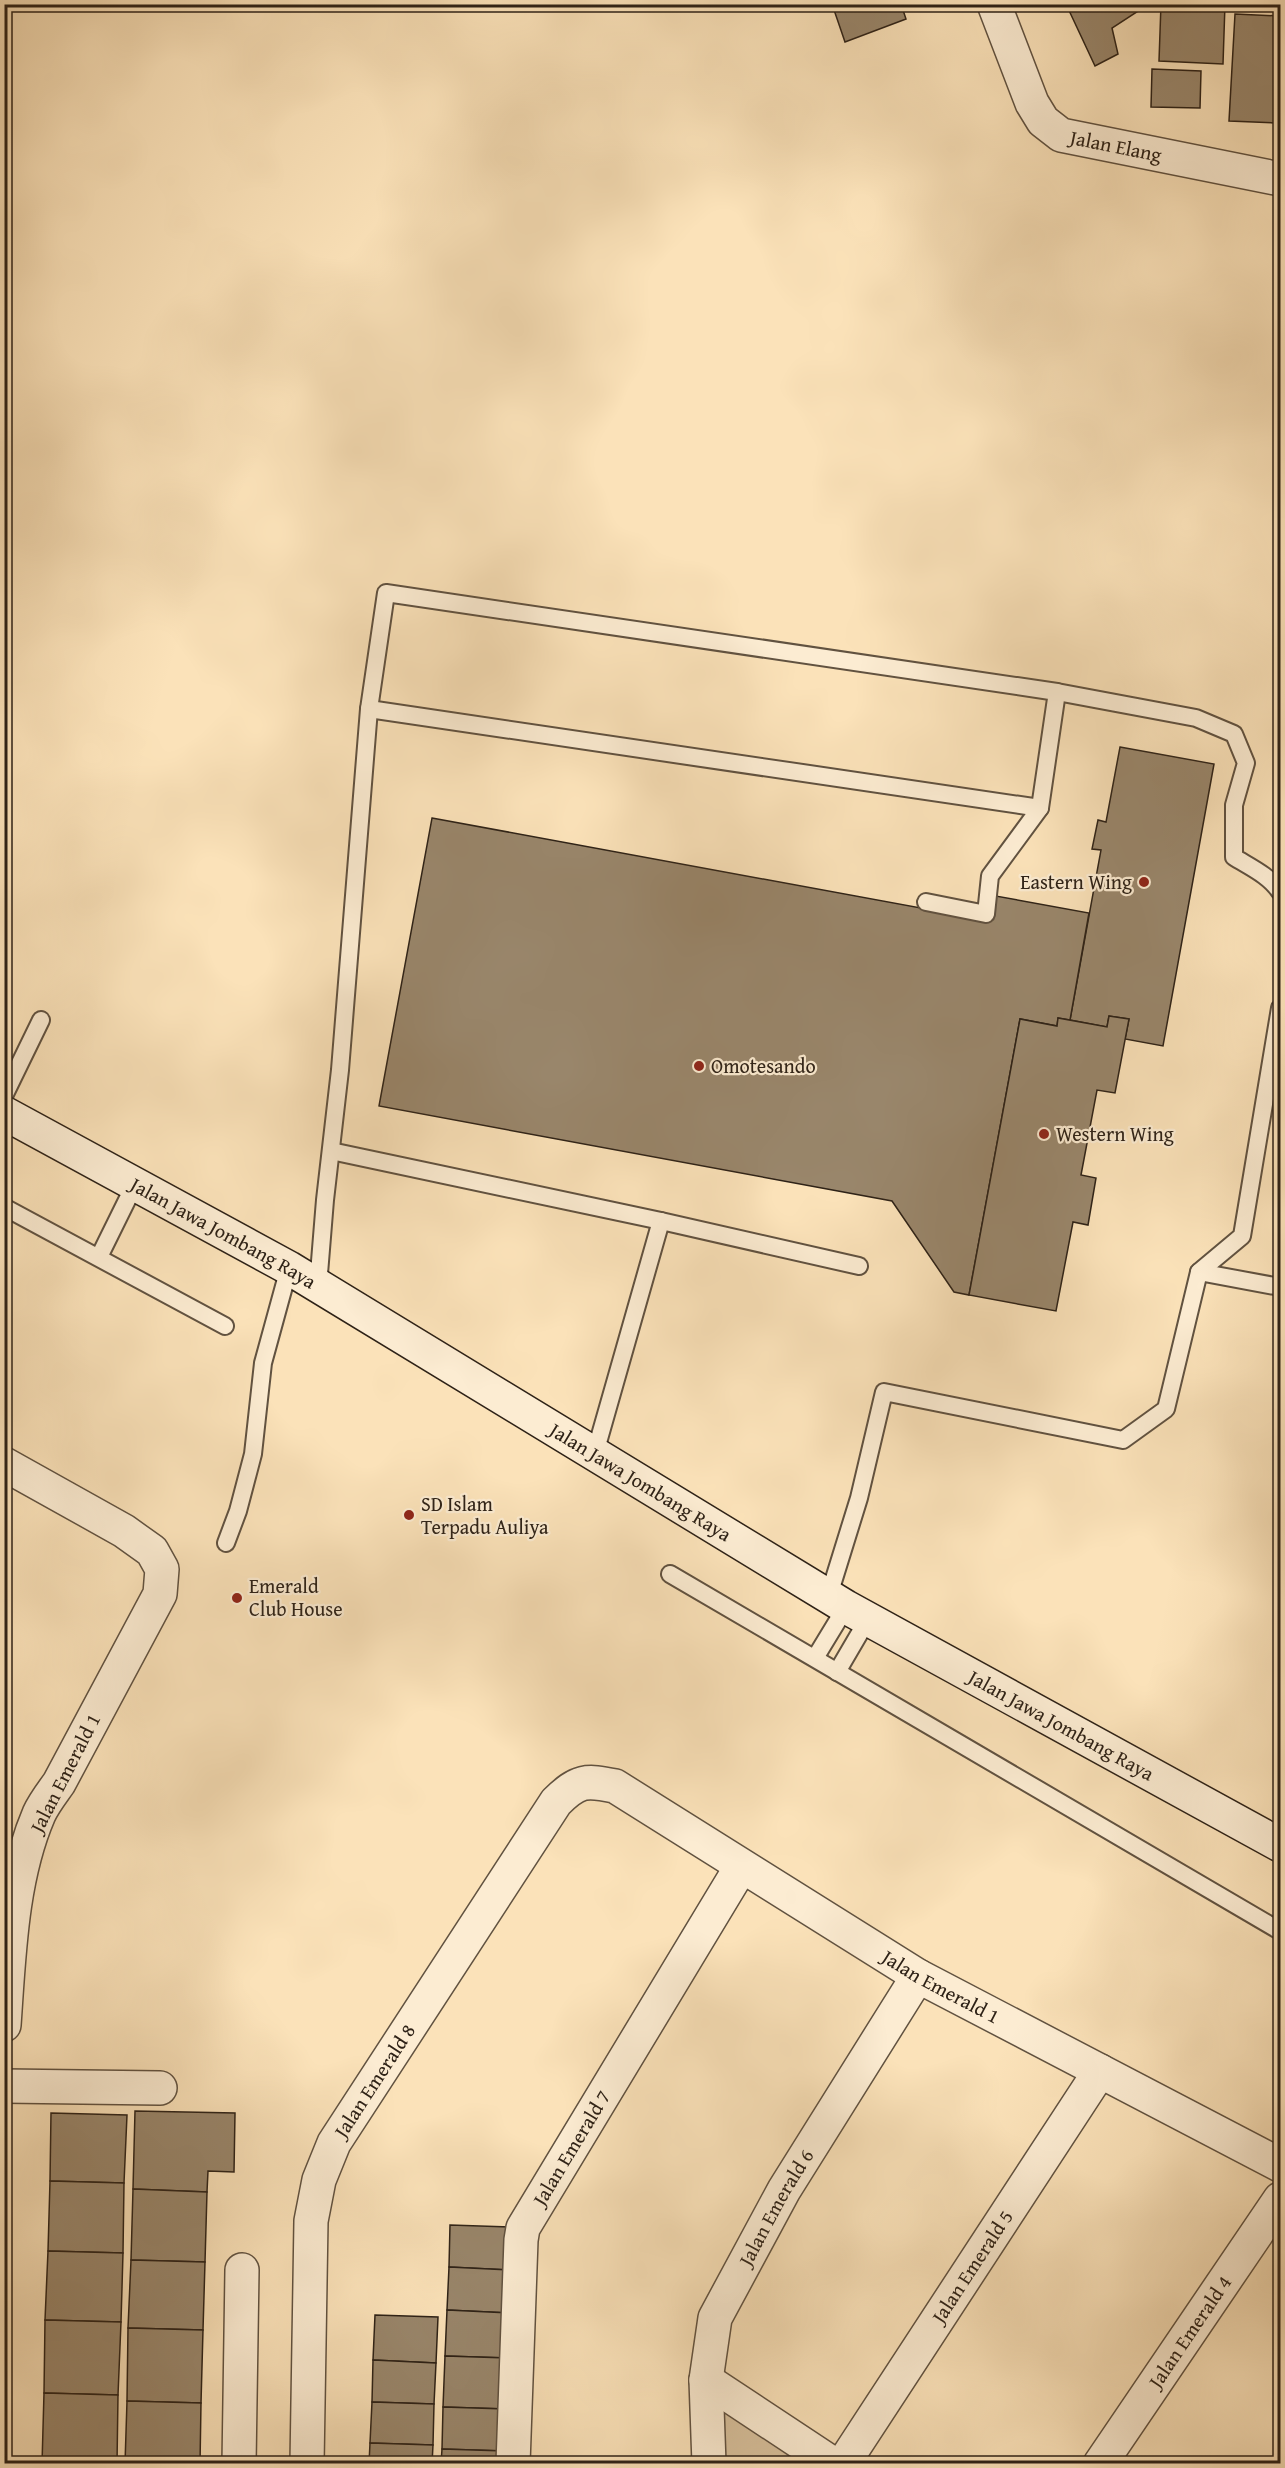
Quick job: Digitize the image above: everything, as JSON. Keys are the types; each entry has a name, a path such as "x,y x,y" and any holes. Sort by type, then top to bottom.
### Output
{"street":[{"name":"Jalan Elang","path":"994,4 1032,103 1043,121 1061,135 1281,179"},
{"name":"Jalan Jawa Jombang Raya","path":"4,1113 289,1268 848,1607 1281,1845"},
{"name":"Jalan Emerald 1","path":"4,1464 124,1530 152,1551 162,1569 160,1594 59,1783 40,1813 24,1858 14,1912 4,2025"},
{"name":"Jalan Emerald 8","path":"307,2463 311,2221 319,2180 334,2143 556,1802 573,1786 595,1782 615,1786"},
{"name":"Jalan Emerald 1","path":"615,1786 918,1976 1281,2165"},
{"name":"Jalan Emerald 7","path":"513,2463 523,2228 741,1867"},
{"name":"Jalan Emerald 6","path":"709,2463 706,2380 715,2318 784,2190 918,1976"},
{"name":"Jalan Emerald 5","path":"843,2463 1100,2071"},
{"path":"4,2086 160,2088"},
{"name":"Jalan Emerald 4","path":"1100,2463 1281,2199"},
{"path":"239,2463 242,2270"},
{"path":"706,2380 833,2463"}],"lane":[{"path":"318,1286 340,1070 369,709 386,593 1057,692 1196,718 1234,734 1246,763 1234,805 1234,857 1258,871 1281,892"},
{"path":"926,902 986,914 990,876 1040,808 1057,692"},
{"path":"369,709 1040,808"},
{"path":"837,1672 848,1607 859,1498 884,1392 1123,1440 1166,1409 1199,1272 1242,1236 1281,1008"},
{"path":"4,1096 41,1020"},
{"path":"331,1151 860,1266"},
{"path":"99,1257 135,1184"},
{"path":"4,1207 225,1326"},
{"path":"594,1453 661,1221"},
{"path":"226,1543 238,1511 253,1454 263,1363 289,1268"},
{"path":"1199,1272 1281,1287"},
{"path":"670,1574 1281,1931"},
{"path":"814,1658 848,1607"}],"shaded area":[{"path":"706,2380 833,2463 709,2463"}],"building":[{"path":"832,4 901,4 906,19 845,42"},
{"path":"1066,4 1149,4 1112,28 1118,54 1095,66"},
{"path":"1161,4 1225,4 1223,64 1159,61"},
{"path":"1235,14 1280,16 1276,123 1229,121"},
{"path":"1152,69 1201,71 1200,108 1151,107"},
{"name":"Eastern Wing","path":"1120,747 1214,764 1163,1046 1125,1039 1129,1019 1109,1016 1107,1027 1070,1020 1101,850 1092,849 1098,820 1106,822"},
{"name":"Omotesando","path":"432,818 991,921 996,896 1089,913 1070,1020 1058,1018 1057,1026 1020,1019 969,1295 954,1292 892,1201 379,1106"},
{"name":"Western Wing","path":"1109,1016 1129,1019 1115,1093 1097,1090 1081,1175 1096,1178 1088,1225 1073,1222 1056,1311 969,1295 1020,1019 1057,1026 1058,1018 1107,1027"},
{"path":"135,2111 235,2113 234,2172 208,2171 207,2192 133,2189"},
{"path":"51,2113 127,2115 124,2183 50,2181"},
{"path":"50,2181 124,2183 123,2253 48,2251"},
{"path":"133,2189 207,2192 205,2262 131,2260"},
{"path":"450,2225 513,2227 512,2270 449,2267"},
{"path":"48,2251 123,2253 121,2322 45,2320"},
{"path":"131,2260 205,2262 203,2330 128,2328"},
{"path":"449,2267 512,2270 510,2313 447,2310"},
{"path":"447,2310 510,2313 508,2358 445,2356"},
{"path":"375,2315 438,2317 436,2363 373,2360"},
{"path":"45,2320 121,2322 118,2395 44,2393"},
{"path":"128,2328 203,2330 201,2403 127,2401"},
{"path":"445,2356 508,2358 506,2409 443,2407"},
{"path":"373,2360 436,2363 434,2404 372,2402"},
{"path":"44,2393 118,2395 117,2464 42,2464"},
{"path":"127,2401 201,2403 200,2464 125,2464"},
{"path":"372,2402 434,2404 433,2445 370,2443"},
{"path":"443,2407 506,2409 505,2451 442,2449"},
{"path":"370,2443 433,2445 432,2464 369,2464"},
{"path":"442,2449 505,2451 504,2464 441,2464"}],"place":[{"name":"Eastern Wing","path":"1144,882"},
{"name":"Omotesando","path":"699,1066"},
{"name":"Western Wing","path":"1044,1134"},
{"name":"SD Islam Terpadu Auliya","path":"409,1515"},
{"name":"Emerald Club House","path":"237,1598"}]}
